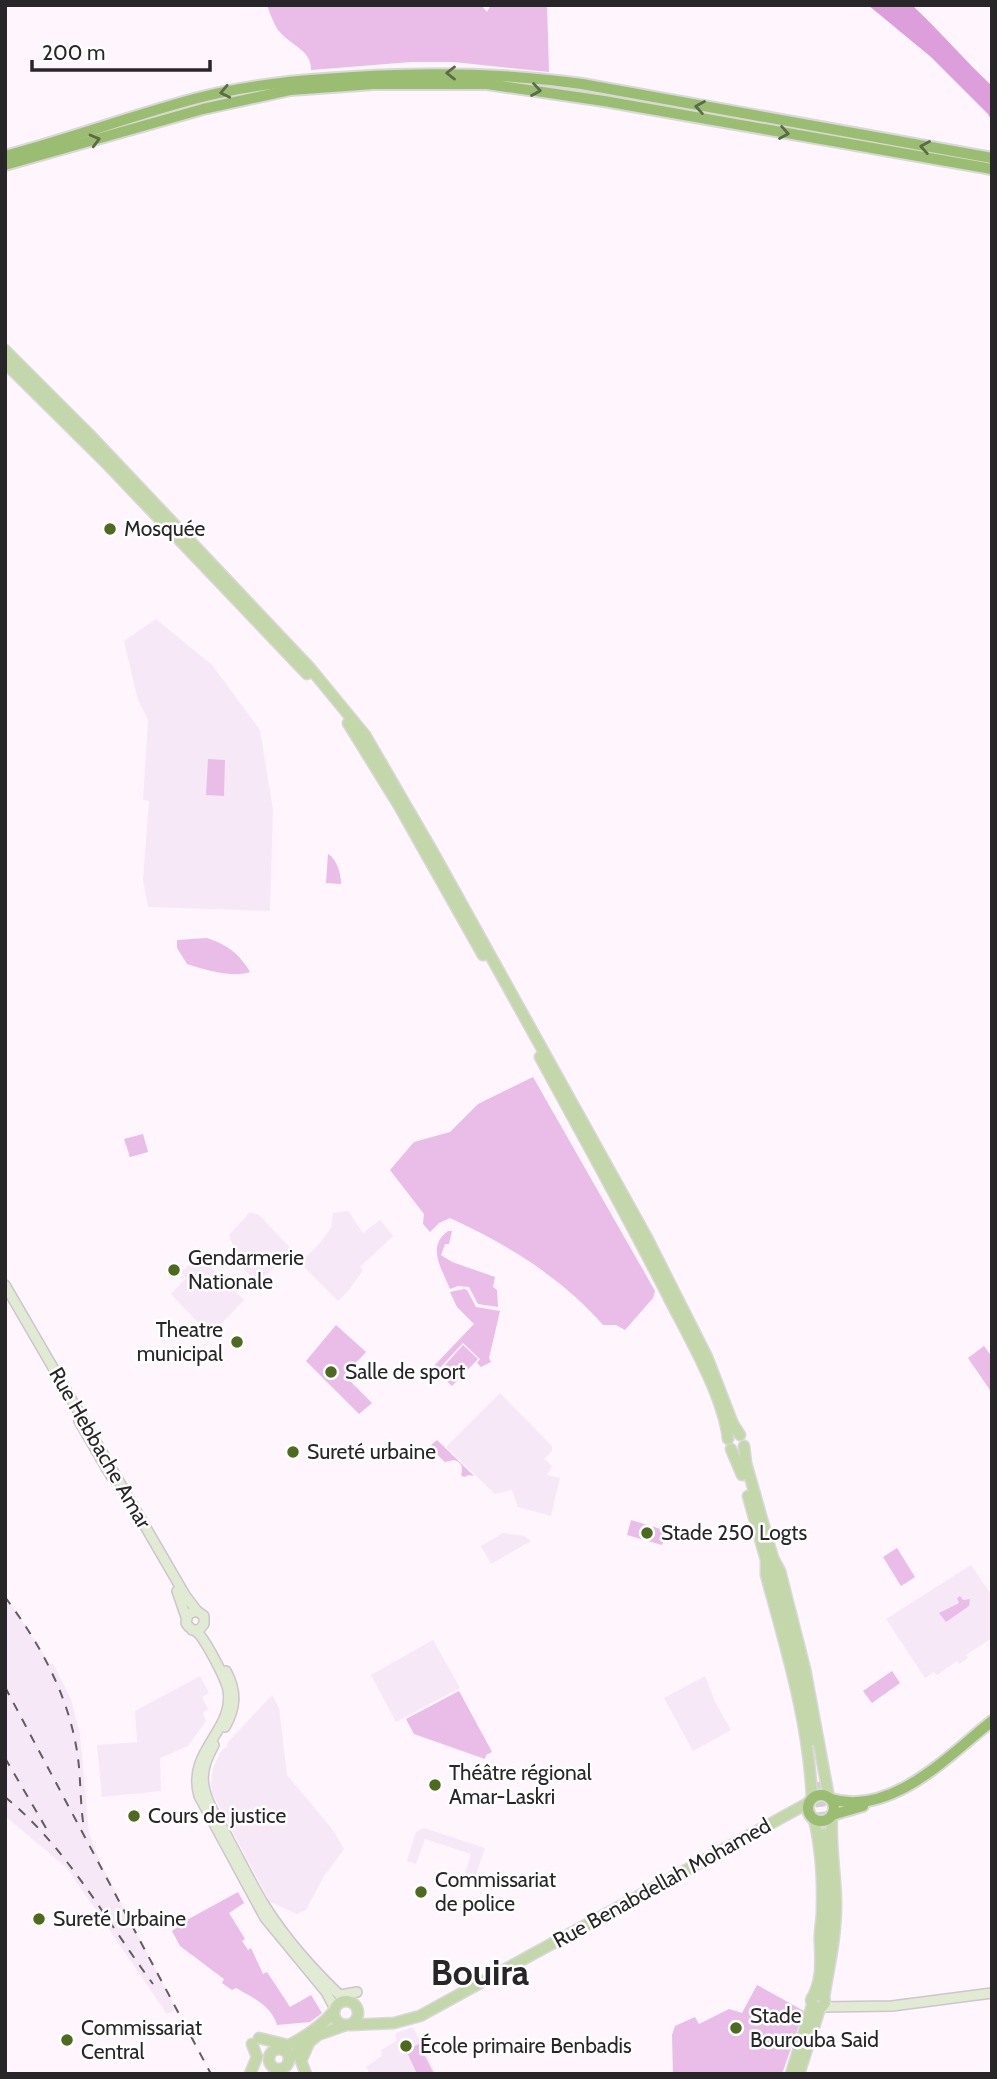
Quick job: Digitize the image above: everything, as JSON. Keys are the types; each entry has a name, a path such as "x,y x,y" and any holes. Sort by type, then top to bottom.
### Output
{"highway":[{"path":"5,156 195,99 265,84 377,75 469,73 582,84 992,158"},
{"path":"5,165 203,110 290,90 373,84 488,84 604,101 992,169"},
{"path":"992,1721 922,1778 901,1789 850,1802 822,1796 811,1800 809,1811 813,1818 825,1821 832,1816 891,1800 915,1789 992,1727"},
{"path":"830,1799 834,1807 832,1816"}],"main road":[{"path":"5,350 89,434 301,658 365,735 435,854 648,1240 707,1357 733,1424 744,1439 746,1463 797,1666 818,1782"},
{"path":"5,363 107,465 305,672 360,740 539,1054 641,1242 701,1361 727,1426 729,1444 740,1465 805,1669 830,1799"},
{"name":"Rue Hebbache Amar","path":"5,1285 197,1611"},
{"name":"Rue Hebbache Amar","path":"5,1296 176,1588 186,1617"},
{"path":"729,1444 735,1434 740,1435"},
{"path":"729,1444 738,1451 744,1446"},
{"path":"772,1564 766,1575 801,1717 811,1800"},
{"path":"358,2010 356,2020 348,2025 337,2021 326,1992 265,1918 200,1796 196,1786 198,1766 223,1718 228,1698 225,1683 212,1656 198,1633 186,1623 190,1612 197,1611 204,1616 204,1626 231,1680 234,1696 232,1713 204,1769 207,1795 270,1914 289,1940 343,1998 354,2003 358,2010 367,2017 394,2023"},
{"path":"192,1630 204,1626"},
{"name":"Rue Benabdellah Mohamed","path":"305,2042 325,2031 348,2025 394,2023 428,2011 811,1800"},
{"name":"Rue Benabdellah Mohamed","path":"781,1818 796,1815 813,1818"},
{"path":"826,1954 834,1946 836,1922 832,1816"},
{"path":"813,1818 818,1838 821,1877 820,1944 826,1954"},
{"path":"799,2074 819,2002 826,1954 829,1887 824,1834"},
{"path":"263,2074 285,2067 343,1998 357,1992"},
{"path":"819,2002 892,2006 992,1993"},
{"path":"791,2074 819,2002"},
{"path":"249,2074 257,2057 255,2041 280,2044 305,2042"},
{"path":"249,2074 274,2050 305,2042"},
{"path":"305,2042 302,2064 306,2074"},
{"path":"280,2049 287,2053 289,2059"},
{"path":"268,2058 275,2068"}],"shaded area":[{"path":"267,5 481,5 487,12 491,5 547,5 549,72 454,62 411,62 311,70 308,57 277,28"},
{"path":"868,5 912,5 992,86 992,121 931,57"},
{"path":"156,619 212,665 260,730 273,810 270,911 148,907 143,880 149,801 143,800 148,720 138,700 124,641"},
{"path":"208,759 225,760 224,796 206,795"},
{"path":"328,854 338,867 341,884 326,883"},
{"path":"207,938 232,950 250,972 227,974 187,964 177,948 177,940"},
{"path":"533,1077 655,1291 653,1298 625,1330 616,1325 603,1325 552,1277 471,1228 450,1218 439,1223 430,1232 423,1224 424,1214 390,1170 414,1142 450,1132 478,1104"},
{"path":"143,1134 148,1152 130,1157 124,1139"},
{"path":"348,1211 363,1233 380,1220 393,1236 360,1267 363,1270 338,1301 300,1263 331,1228 333,1213"},
{"path":"250,1212 259,1215 292,1250 258,1283 241,1266 229,1235"},
{"path":"452,1231 449,1244 445,1244 441,1255 452,1262 495,1277 493,1287 497,1290 498,1307 478,1304 469,1287 458,1286 450,1289 437,1251 441,1237"},
{"path":"197,1258 204,1260 244,1300 210,1335 171,1294 186,1278 181,1272"},
{"path":"464,1289 476,1307 500,1311 489,1358 491,1362 481,1367 477,1363 480,1359 463,1343 435,1373 431,1369 474,1324 457,1307 450,1292"},
{"name":"Salle de sport","path":"336,1325 366,1352 344,1375 372,1403 359,1414 306,1361"},
{"path":"463,1345 478,1359 452,1386 438,1373"},
{"path":"984,1346 992,1357 990,1390 968,1358"},
{"path":"500,1393 552,1446 552,1451 544,1459 552,1466 547,1475 560,1478 551,1516 518,1507 512,1490 495,1494 446,1447"},
{"path":"437,1440 474,1476 464,1477 458,1462 445,1462 429,1447"},
{"name":"Stade 250 Logts","path":"631,1520 667,1531 662,1545 627,1535"},
{"path":"503,1533 524,1536 531,1541 491,1564 481,1546"},
{"path":"897,1548 915,1577 901,1586 883,1557"},
{"path":"971,1565 992,1596 992,1638 966,1655 968,1658 959,1664 957,1661 937,1675 934,1672 925,1678 886,1619"},
{"path":"5,1595 50,1664 53,1664 71,1699 80,1735 89,1833 101,1864 176,2009 167,2014 67,1868 5,1816"},
{"path":"960,1596 963,1600 970,1599 969,1606 946,1622 939,1613 959,1603 957,1598"},
{"path":"433,1640 460,1688 396,1722 371,1675"},
{"path":"892,1671 900,1683 872,1703 863,1691"},
{"path":"200,1676 209,1693 202,1697 208,1709 203,1713 206,1721 188,1746 160,1758 161,1791 102,1797 97,1745 137,1742 135,1711"},
{"path":"705,1676 716,1704 731,1730 693,1751 664,1698"},
{"path":"459,1691 492,1752 486,1755 485,1759 414,1734 406,1719"},
{"path":"272,1695 279,1708 287,1775 333,1830 344,1849 324,1876 306,1910 297,1914 270,1902 212,1793 211,1785 213,1768 220,1753"},
{"path":"424,1828 485,1848 473,1883 463,1880 471,1854 425,1839 416,1864 407,1861 416,1832"},
{"path":"238,1892 244,1903 229,1913 245,1939 242,1941 248,1950 251,1948 263,1974 267,1972 290,2007 311,1995 322,2013 310,2022 277,2025 271,2012 261,2003 222,1983 224,1979 180,1946 172,1931"},
{"name":"Stade Bourouba Said","path":"757,1985 804,2011 782,2074 673,2074 672,2035 675,2026 695,2017 699,2024 729,2009 742,2013"},
{"name":"École primaire Benbadis","path":"413,2027 436,2074 370,2074 366,2067 382,2056 381,2050 396,2041 396,2033"},
{"path":"419,2044 433,2072 417,2074 406,2050"}],"tunnel":[{"path":"818,1782 824,1834"}],"railway":[{"path":"5,1597 42,1653 61,1693 78,1758 84,1828"},
{"path":"5,1687 211,2074"},
{"path":"5,1758 46,1828"},
{"path":"5,1797 67,1861 153,1984"}],"place":[{"name":"Mosquée","path":"110,529"},
{"name":"Gendarmerie Nationale","path":"174,1270"},
{"name":"Theatre municipal","path":"237,1342"},
{"name":"Salle de sport","path":"331,1372"},
{"name":"Sureté urbaine","path":"293,1452"},
{"name":"Stade 250 Logts","path":"647,1533"},
{"name":"Théâtre régional Amar-Laskri","path":"435,1785"},
{"name":"Cours de justice","path":"134,1816"},
{"name":"Commissariat de police","path":"421,1892"},
{"name":"Sureté Urbaine","path":"39,1919"},
{"name":"Stade Bourouba Said","path":"736,2028"},
{"name":"Commissariat Central","path":"67,2040"},
{"name":"École primaire Benbadis","path":"406,2046"}],"district":[{"name":"Bouira","path":"480,1973"}]}
